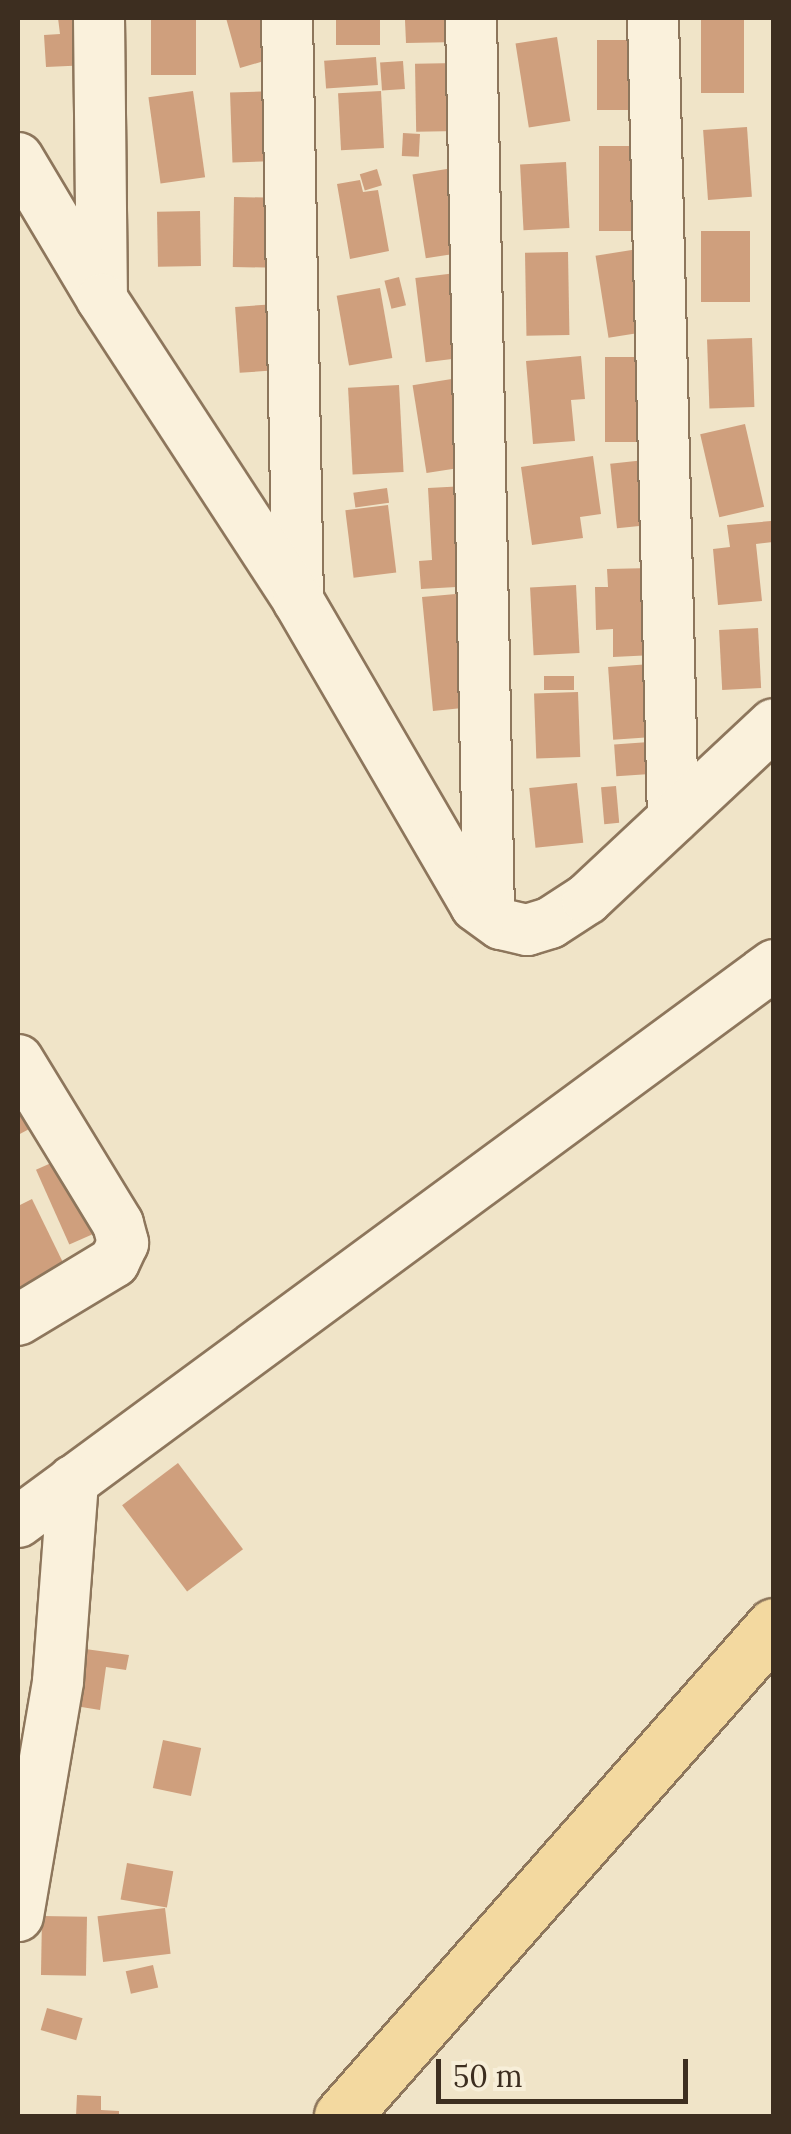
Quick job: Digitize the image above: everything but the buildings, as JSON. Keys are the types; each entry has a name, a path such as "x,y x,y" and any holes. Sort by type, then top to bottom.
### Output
{"main road":[{"path":"342,2116 774,1626"}],"street":[{"path":"99,18 102,299"},
{"path":"287,18 298,600"},
{"path":"471,18 488,914"},
{"path":"653,18 673,818"},
{"path":"18,158 102,299 298,600 476,906 501,924 526,930 550,923 586,899 774,724"},
{"path":"18,1522 774,964"},
{"path":"18,1060 118,1224 123,1244 114,1262 18,1320"},
{"path":"18,1916 58,1681 73,1481"}]}
